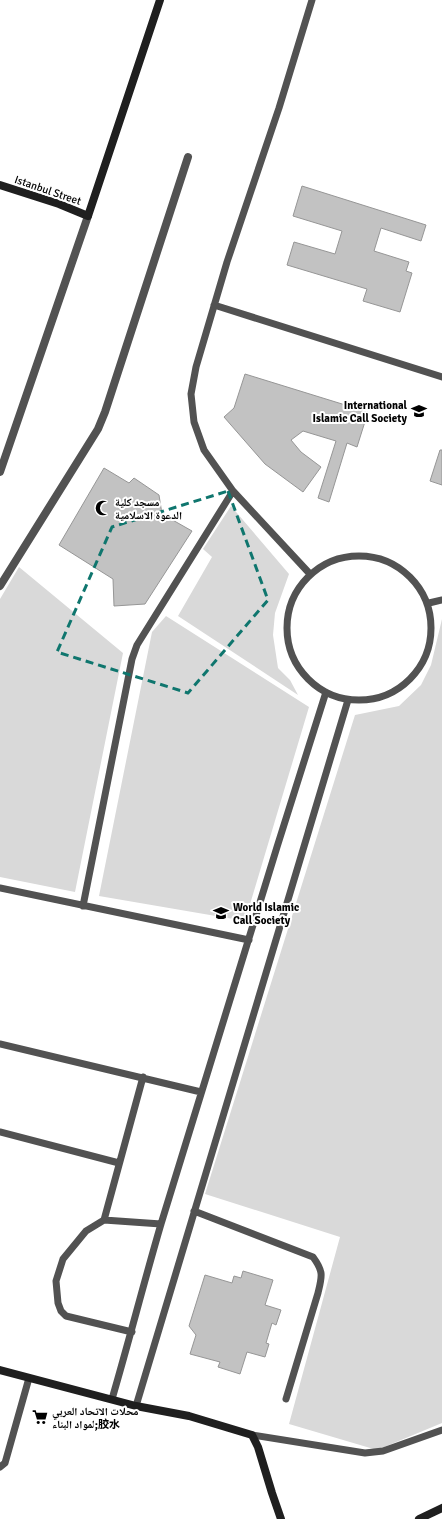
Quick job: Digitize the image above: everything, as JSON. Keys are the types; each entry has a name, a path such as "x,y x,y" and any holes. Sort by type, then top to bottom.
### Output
{"street":[{"path":"0,472 160,0"},
{"path":"0,586 98,429 105,412 188,157"},
{"name":"Istanbul Street","path":"0,185 59,204 88,216"},
{"path":"0,1370 136,1406 189,1416 252,1435 258,1447 281,1519"},
{"path":"419,1519 442,1508"}],"lane":[{"path":"310,574 233,491 204,450 194,422 191,394 196,366 214,305 312,0"},
{"path":"214,305 442,377"},
{"path":"83,906 132,659 138,645 233,491"},
{"path":"341,557 377,557 409,574 428,603 432,640 416,674 386,696 348,700 326,692 300,670 287,638 291,603 310,574 341,557"},
{"path":"428,603 442,600"},
{"path":"112,1399 161,1224 326,692"},
{"path":"136,1406 348,700"},
{"path":"0,888 249,940"},
{"path":"0,1044 202,1092"},
{"path":"104,1220 142,1077"},
{"path":"0,1132 119,1164"},
{"path":"194,1211 313,1257 320,1267 322,1275 318,1293 286,1399"},
{"path":"132,1332 66,1316 61,1311 58,1303 56,1281 63,1259 86,1231 104,1220 161,1224"},
{"path":"0,1467 5,1463 29,1378"},
{"path":"252,1435 365,1453 383,1451 442,1430"}],"highlighted area":[{"path":"228,491 268,600 188,693 57,652 112,527"}],"shaded area":[{"path":"231,506 289,574 275,613 273,635 278,668 290,680 298,695 178,616 212,557 203,549"},
{"path":"19,567 123,653 75,892 0,877 0,599"},
{"path":"166,616 309,707 245,921 99,896 152,632"},
{"path":"442,619 442,1423 377,1450 289,1424 340,1237 205,1194 355,715 399,706 421,685 431,665"}],"building":[{"path":"302,186 426,225 421,241 381,228 374,251 409,262 406,271 412,273 400,312 363,301 367,289 287,265 294,242 335,254 342,231 293,216"},
{"path":"245,374 368,412 357,447 347,443 329,502 318,498 336,441 303,431 291,440 301,452 321,467 303,492 265,464 224,417 234,408"},
{"path":"440,450 442,450 442,485 430,481"},
{"path":"104,468 129,483 134,478 159,495 162,514 192,531 145,604 114,606 113,579 59,545"},
{"path":"243,1271 273,1280 265,1305 281,1310 276,1325 272,1323 266,1343 269,1344 265,1357 247,1352 240,1374 218,1367 220,1362 190,1354 196,1335 189,1326 205,1275 232,1283 234,1276 241,1278"}],"place":[{"name":"International Islamic Call Society","path":"419,411"},
{"name":"مسجد كلية الدعوة الاسلامية","path":"103,508"},
{"name":"World Islamic Call Society","path":"221,913"},
{"name":"محلات الاتحاد العربي لمواد البناء;胶水","path":"40,1417"}]}
